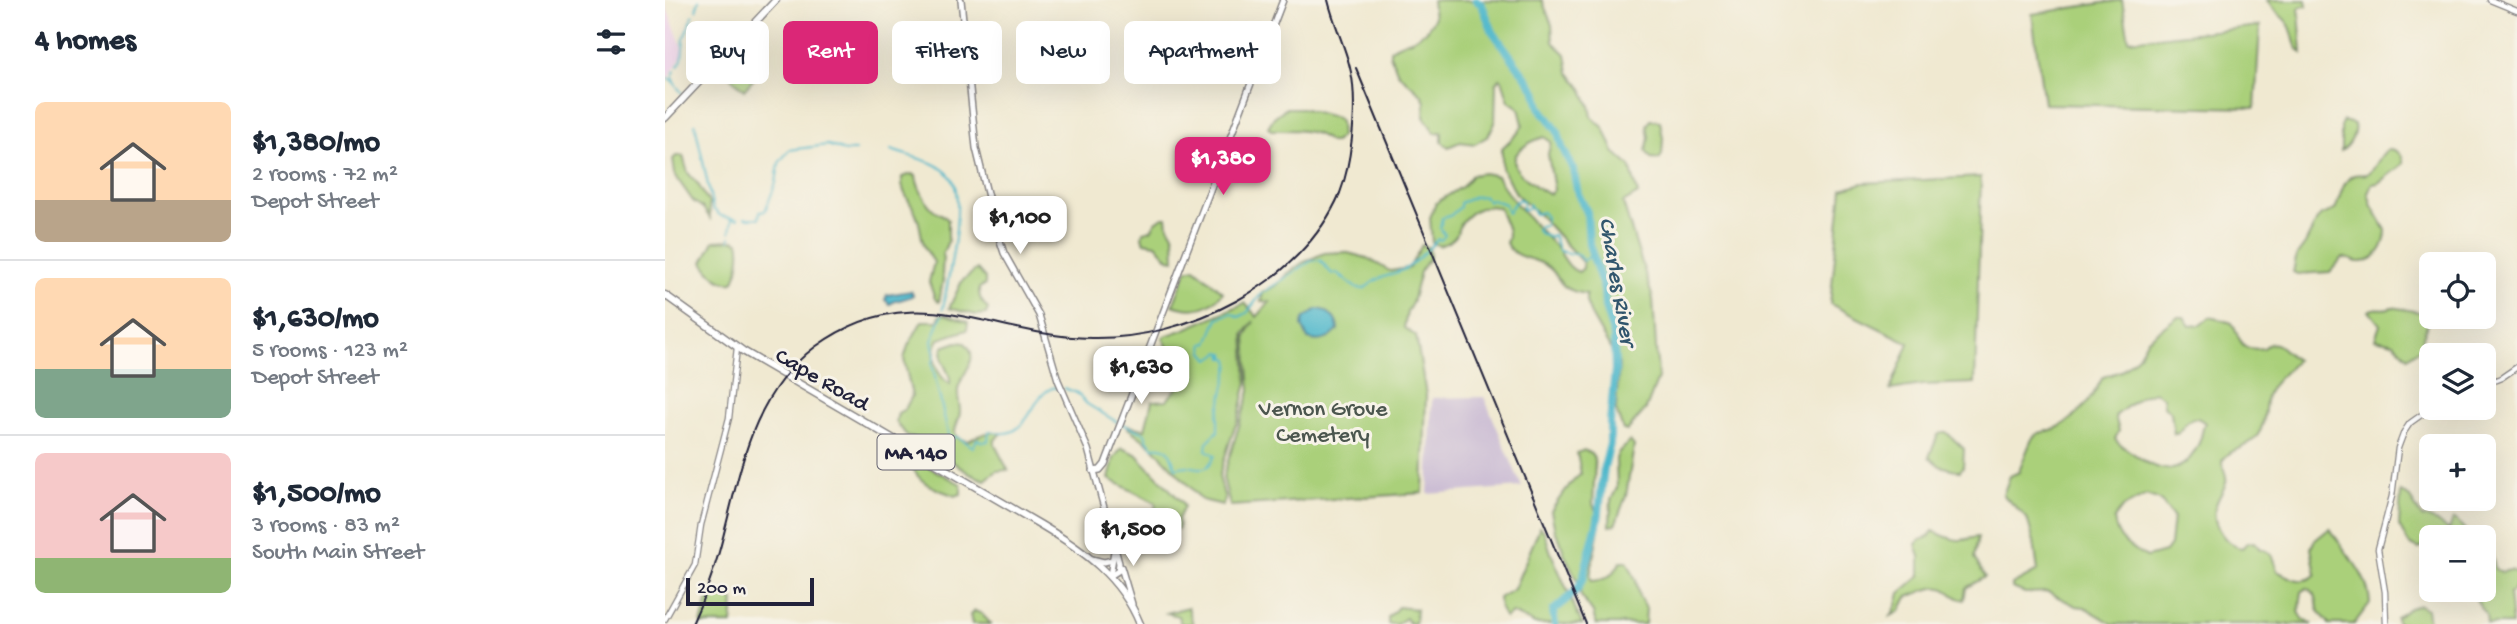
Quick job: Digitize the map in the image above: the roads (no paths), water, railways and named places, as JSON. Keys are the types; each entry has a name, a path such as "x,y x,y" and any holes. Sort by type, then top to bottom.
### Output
{"main road":[{"path":"665,118 776,0"},
{"path":"961,0 977,148 984,185 1000,244 1036,308 1060,386 1085,440 1119,570 1110,576"},
{"path":"1096,481 1283,0"},
{"name":"Cape Road","path":"665,295 737,348 1041,525 1092,559 1110,576"},
{"path":"1091,463 1108,455"},
{"path":"1093,471 1104,466"},
{"path":"1092,559 1106,562 1116,559"},
{"path":"1116,559 1133,607"},
{"name":"MA 140","path":"1110,576 1133,607 1140,624"}],"street":[{"path":"2490,0 2517,12"},
{"path":"665,619 694,568 701,528 730,418 737,348"},
{"path":"2496,380 2517,368"},
{"path":"2386,624 2385,592 2378,549 2394,484 2399,448 2404,432 2419,417"}],"water":[{"path":"911,291 913,295 890,304 885,300 887,295"},
{"path":"1317,309 1332,316 1338,330 1321,341 1308,339 1302,326 1303,319"}],"waterway":[{"path":"696,10 699,0"},
{"name":"Charles River","path":"1476,0 1482,5 1493,32 1536,91 1540,107 1558,132 1573,169 1578,194 1587,212 1589,244 1604,290 1605,307 1614,336 1615,370 1610,444 1604,467 1598,520 1583,578 1577,590 1553,611 1555,624"},
{"path":"678,66 682,60 684,38 693,15"},
{"path":"675,71 673,80 682,93"},
{"path":"665,77 673,82"},
{"path":"695,124 713,209 721,216 738,219"},
{"path":"745,218 759,218 760,212 765,211 776,183 779,163 789,150 828,145 844,151 855,151"},
{"path":"891,150 938,166 950,176 955,186 957,220 943,309"},
{"path":"1224,354 1220,352 1210,359 1204,352 1203,344 1208,343 1218,318 1232,313 1239,317 1247,313 1261,294 1311,261 1320,260 1332,274 1337,273 1356,288 1364,289 1380,278 1408,267 1438,239 1441,240 1445,235 1440,228 1442,218 1450,216 1460,207 1460,203 1474,197 1484,196 1488,201 1490,199 1505,204 1508,213 1519,199 1523,201 1522,209 1527,209 1529,204 1535,214 1542,212 1546,217 1545,225 1537,229 1548,237 1553,235 1559,251 1578,255 1583,261 1589,257 1594,260"},
{"path":"730,232 732,219"},
{"path":"942,315 932,341 935,356 932,364 949,438 958,437 973,447 977,439 988,441 989,431 1003,433 1014,430 1027,418 1043,394 1058,387"},
{"path":"1122,424 1145,433 1153,447 1167,449 1176,468 1207,467 1215,455 1206,450 1207,442 1218,431 1218,415 1230,364 1229,359 1224,357"},
{"path":"1064,388 1077,393 1087,404 1117,422"}],"railway":[{"path":"692,624 719,552 741,467 761,414 792,367 815,347 851,326 886,315 919,312 952,314 1054,335 1091,338 1127,336 1165,329 1237,301 1269,280 1298,255 1322,226 1340,193 1352,140 1354,97 1351,74 1328,0"},
{"path":"1356,68 1586,624"}],"park label":[{"name":"Vernon Grove Cemetery","path":"1323,420"}]}
